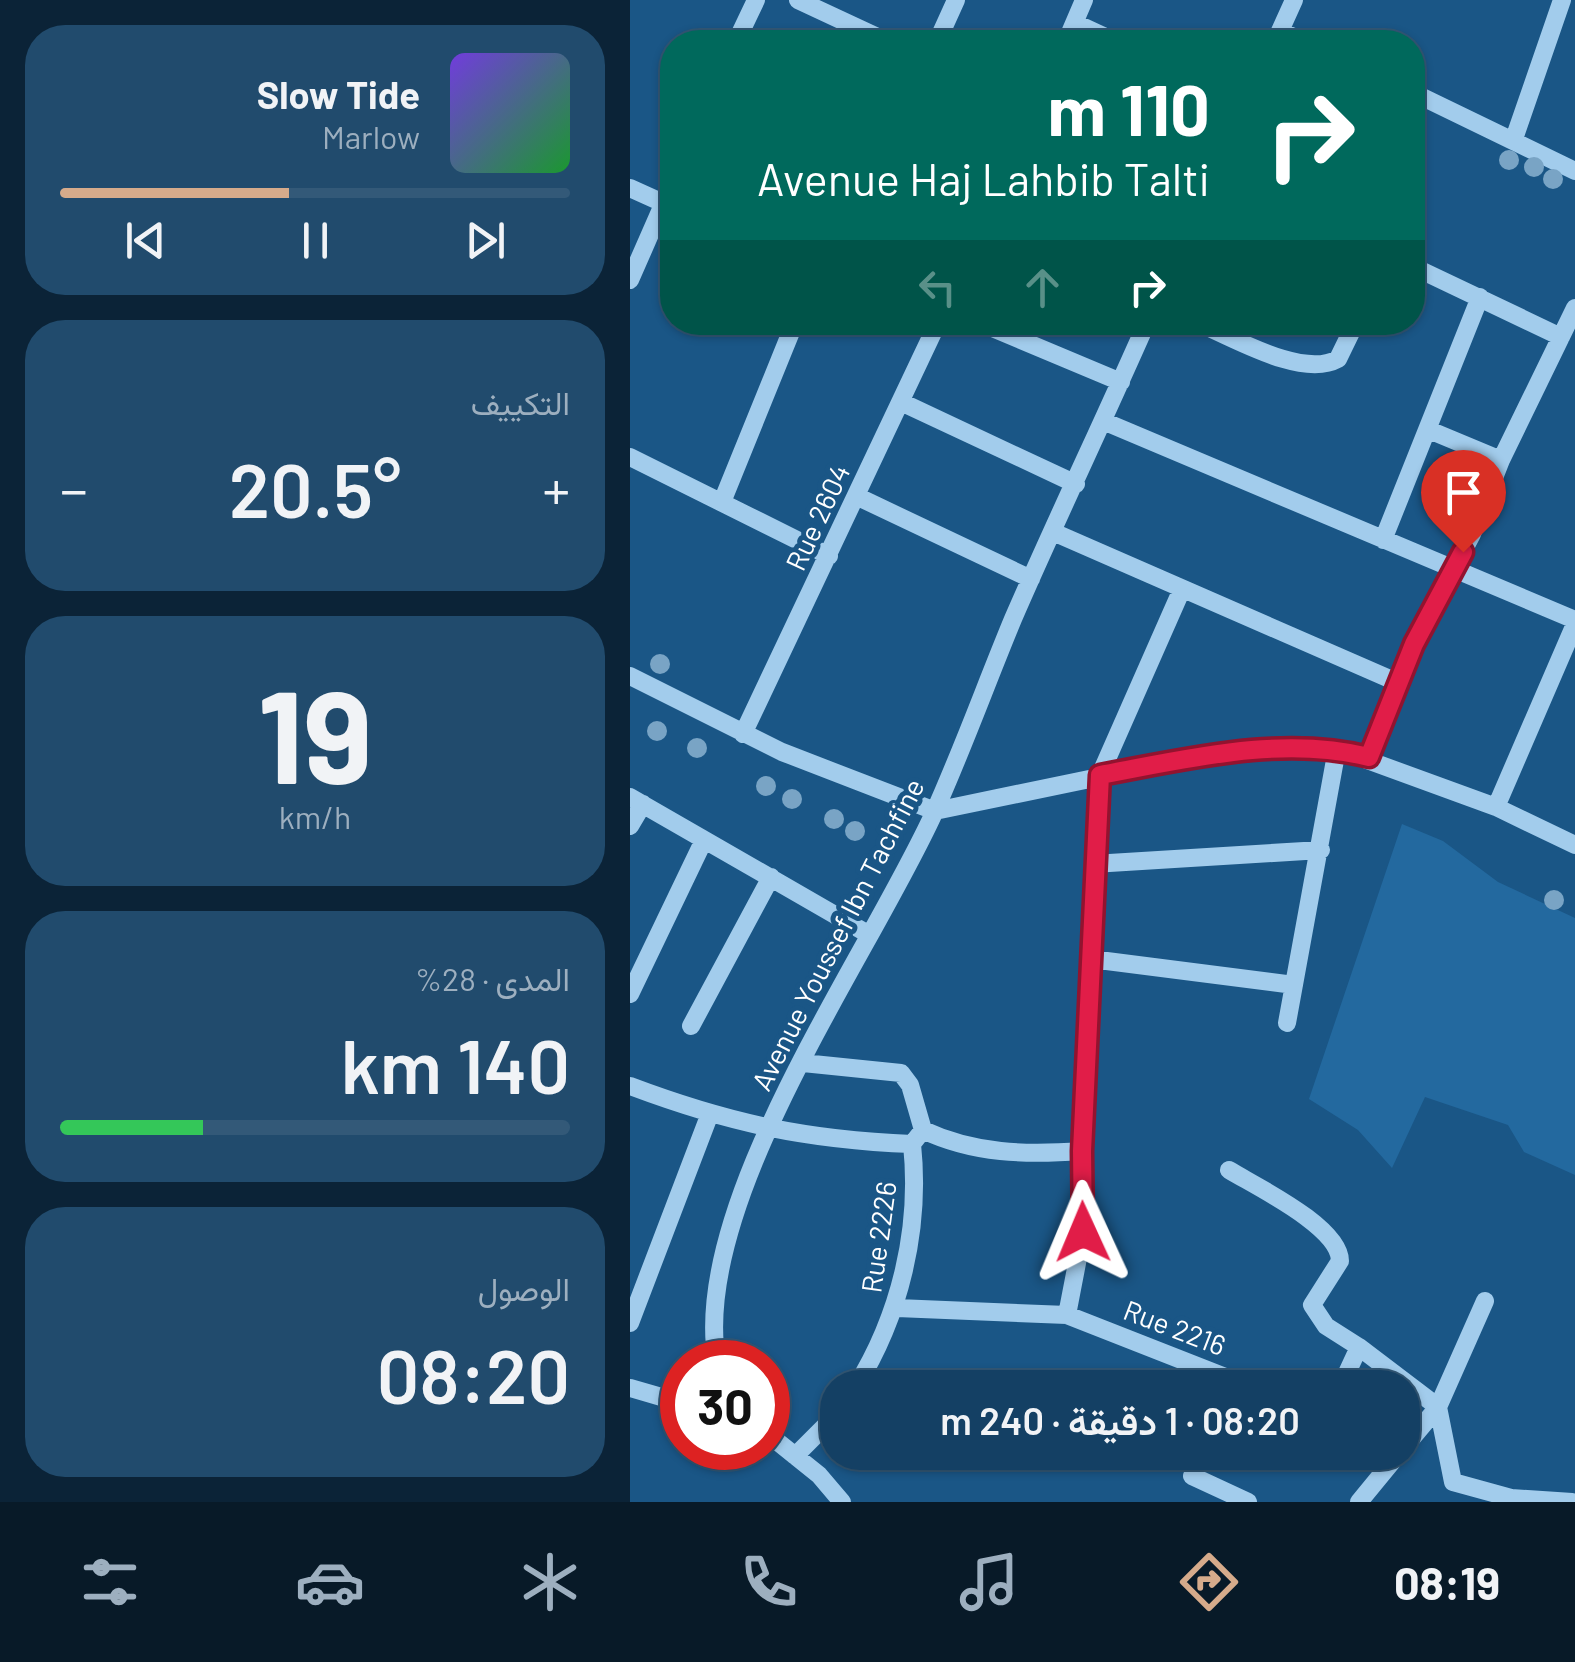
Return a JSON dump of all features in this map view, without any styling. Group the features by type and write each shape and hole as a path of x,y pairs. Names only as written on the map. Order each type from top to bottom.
{"street":[{"path":"742,30 756,0"},
{"path":"798,0 859,30"},
{"path":"942,30 956,0"},
{"path":"1072,30 1084,0"},
{"path":"1280,30 1294,0"},
{"path":"1514,139 1562,0"},
{"path":"1075,23 1090,30"},
{"path":"1425,98 1575,171"},
{"path":"630,188 660,201"},
{"path":"630,280 660,221"},
{"path":"1425,272 1561,337"},
{"path":"1383,540 1480,297"},
{"path":"1369,757 1399,683 1472,534 1501,460 1575,308"},
{"path":"722,502 790,335"},
{"name":"Rue 2604","path":"744,734 932,335"},
{"path":"1009,335 1121,382"},
{"name":"Avenue Youssef Ibn Tachfine","path":"713,1340 716,1293 730,1230 768,1131 935,811 1031,578 1141,335"},
{"path":"1227,335 1296,364 1318,365 1338,359 1350,335"},
{"path":"901,402 1076,484"},
{"path":"1104,421 1575,622 1566,659 1496,807"},
{"path":"1429,430 1501,460"},
{"path":"630,456 829,556"},
{"path":"856,496 1031,578"},
{"path":"1053,532 1399,683"},
{"path":"1067,1315 1083,1232 1092,864 1100,775 1182,588"},
{"path":"630,676 744,734 935,811 1215,753 1337,749 1369,757 1496,807 1575,845"},
{"path":"1287,1022 1337,749"},
{"path":"630,826 636,801 868,934"},
{"path":"630,994 703,842"},
{"path":"1092,864 1321,850"},
{"path":"692,1026 771,877"},
{"path":"1090,959 1294,985"},
{"name":"Rue 2226","path":"804,1064 901,1074 915,1098 915,1188 897,1308 865,1370"},
{"path":"630,1086 709,1116 768,1131 835,1141 918,1137 972,1148 1042,1154 1082,1151"},
{"path":"630,1323 709,1116"},
{"path":"1229,1170 1310,1220 1336,1244 1340,1261 1312,1305 1326,1326 1438,1407 1453,1482 1511,1498 1572,1502"},
{"path":"1420,1428 1438,1407 1484,1301"},
{"name":"Rue 2216","path":"897,1308 1067,1315 1207,1370"},
{"path":"1348,1370 1359,1347"},
{"path":"630,1388 660,1397"},
{"path":"794,1456 820,1431"},
{"path":"790,1453 842,1502"},
{"path":"1359,1502 1385,1470"},
{"path":"1192,1476 1248,1502"}],"shaded area":[{"path":"1402,824 1443,841 1498,882 1575,918 1575,1175 1524,1152 1508,1125 1425,1097 1392,1168 1358,1130 1309,1099"}],"route":[{"path":"1083,1232 1092,864 1100,775 1215,753 1337,749 1369,757 1414,644 1463,552"}]}
